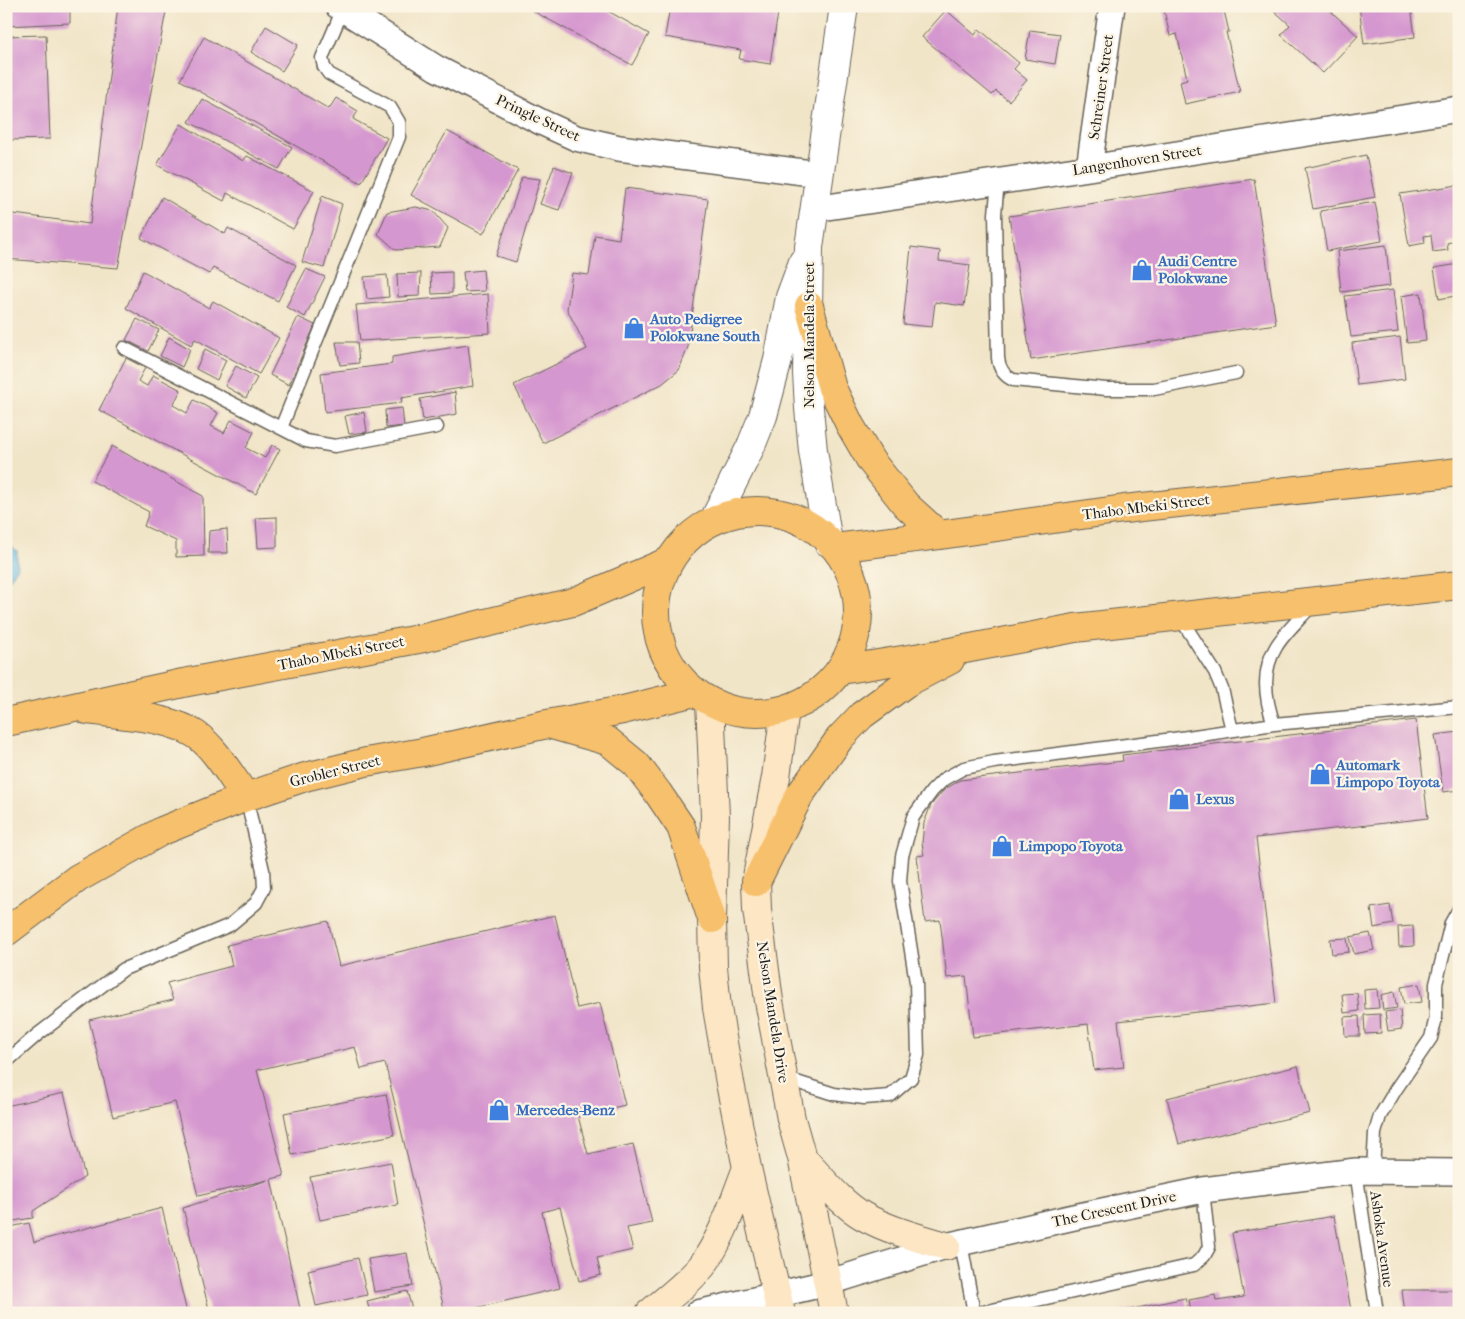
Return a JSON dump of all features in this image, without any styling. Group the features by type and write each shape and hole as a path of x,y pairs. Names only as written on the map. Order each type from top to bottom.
{"main road":[{"path":"809,306 832,388 850,425 871,461 906,505 940,535"},
{"name":"Thabo Mbeki Street","path":"831,545 940,535 1124,509 1459,472"},
{"name":"Thabo Mbeki Street","path":"763,511 787,516 809,527 831,545 848,570 856,595 857,620 852,646 841,670 830,683 816,694 785,710 760,714 734,711 703,697 671,665 660,640 655,613 659,586 669,561 682,544 715,518 738,512 763,511"},
{"name":"Thabo Mbeki Street","path":"6,722 183,682 424,638 572,602 669,561"},
{"path":"841,670 1074,628 1459,585"},
{"path":"756,882 799,796 840,738 862,715 906,683 971,648"},
{"path":"703,697 715,816 712,919 713,967 717,1008 747,1168 783,1307"},
{"name":"Grobler Street","path":"6,932 78,878 162,831 246,797 305,777 357,764 424,752 547,724 703,697"},
{"path":"71,708 149,719 179,726 196,735 209,747 246,797"},
{"name":"Nelson Mandela Drive","path":"785,710 776,777 756,882 757,909 769,1001 791,1119 802,1158 834,1313"},
{"path":"547,724 608,741 636,764 681,827 712,919"},
{"path":"802,1158 845,1203 863,1216 908,1234 953,1245"},
{"path":"650,1313 686,1284 701,1266 717,1242 747,1168"}],"street":[{"name":"Nelson Mandela Street","path":"831,545 813,451 809,408 807,373 809,247 844,6"},
{"name":"Schreiner Street","path":"1089,168 1112,6"},
{"name":"Pringle Street","path":"340,8 436,68 576,138 619,148 819,174"},
{"name":"Langenhoven Street","path":"814,209 1089,168 1459,109"},
{"name":"Nelson Mandela Street","path":"715,518 751,446 763,416 778,360 790,297 809,247"},
{"name":"The Crescent Drive","path":"698,1313 783,1307 827,1283 953,1245 1204,1190 1365,1171 1459,1172"}],"lane":[{"path":"281,428 399,137 399,122 390,107 329,74 324,67 322,58 340,8"},
{"path":"998,181 995,214 998,364 1006,376 1013,380 1106,389 1154,388 1236,373"},
{"path":"124,348 306,441 334,446 437,427"},
{"path":"1274,724 1267,703 1266,683 1268,666 1276,647 1315,602"},
{"path":"1180,616 1215,672 1222,689 1232,730"},
{"path":"784,1078 834,1094 864,1098 890,1096 911,1078 918,1055 916,982 900,881 902,856 913,817 932,791 944,779 964,768 994,762 1274,724 1459,707"},
{"path":"6,1062 37,1035 124,969 230,925 256,903 264,888 263,870 246,797"},
{"name":"Ashoka Avenue","path":"1377,1313 1365,1171 1380,1116 1431,1038 1436,1017 1436,984 1452,923 1459,910"},
{"path":"979,1313 1194,1265 1204,1256 1209,1247 1204,1190"},
{"path":"953,1245 974,1313"}],"water":[{"path":"6,528 7,541 17,551 17,567 10,579 6,580"}],"building":[{"path":"6,6 70,6 70,23 6,26"},
{"path":"118,6 167,6 118,268 6,259 6,213 90,224"},
{"path":"536,6 599,6 649,34 632,65 533,11"},
{"path":"670,6 779,6 770,64 739,59 741,50 665,37"},
{"path":"1163,6 1223,6 1229,32 1226,32 1240,92 1185,104 1180,81 1187,79 1177,34 1170,36"},
{"path":"1269,6 1325,6 1358,36 1323,73 1281,35 1290,25"},
{"path":"1359,6 1411,6 1415,37 1364,44"},
{"path":"946,10 975,35 979,29 1019,63 1014,69 1027,80 1009,101 996,91 992,95 922,37"},
{"path":"266,26 298,45 282,71 251,52"},
{"path":"1030,30 1060,34 1055,64 1025,59"},
{"path":"46,35 50,139 8,140 6,36"},
{"path":"204,37 329,109 336,98 358,111 353,119 387,138 361,183 180,80"},
{"path":"202,99 292,147 279,169 189,122"},
{"path":"181,124 243,161 247,156 314,191 293,229 227,193 224,201 157,165"},
{"path":"447,131 518,170 483,234 411,195"},
{"path":"1366,155 1375,197 1313,209 1305,168"},
{"path":"554,166 573,173 559,210 540,204"},
{"path":"1459,172 1459,247 1456,247 1455,241 1447,243 1448,250 1433,252 1431,235 1424,236 1425,243 1409,246 1400,194 1458,185 1456,173"},
{"path":"522,177 540,179 516,262 496,256"},
{"name":"Audi Centre Polokwane","path":"1254,179 1276,324 1031,360 1009,216"},
{"name":"Auto Pedigree Polokwane South","path":"625,188 708,199 688,347 679,370 662,384 543,443 514,385 587,349 567,309 572,273 589,275 595,235 619,239"},
{"path":"322,196 342,204 324,268 302,262"},
{"path":"162,197 225,234 228,228 296,265 278,301 213,268 209,274 141,238"},
{"path":"1375,202 1382,241 1327,251 1320,211"},
{"path":"416,207 433,211 448,228 440,247 396,250 378,234 387,212"},
{"path":"1386,245 1390,286 1341,292 1337,251"},
{"path":"911,247 940,251 939,261 970,265 964,306 935,302 932,327 903,324"},
{"path":"1459,264 1459,291 1454,292 1455,296 1439,299 1434,268"},
{"path":"306,269 325,277 305,317 286,307"},
{"path":"483,270 485,291 465,292 463,272"},
{"path":"143,271 209,308 213,301 279,338 259,374 195,339 191,345 126,308"},
{"path":"452,272 452,293 432,294 431,273"},
{"path":"421,273 420,296 398,297 397,274"},
{"path":"387,275 389,297 367,299 364,277"},
{"path":"1393,290 1398,332 1351,337 1345,296"},
{"path":"1421,293 1426,341 1407,343 1401,296"},
{"path":"488,294 490,333 360,341 356,305"},
{"path":"298,317 315,325 289,385 270,375"},
{"path":"137,319 159,330 148,351 126,340"},
{"path":"169,337 190,349 182,367 160,356"},
{"path":"1400,337 1405,379 1357,385 1352,343"},
{"path":"336,342 357,342 359,363 340,365"},
{"path":"468,345 473,386 401,398 402,403 325,412 321,373 392,364 392,357"},
{"path":"205,349 226,360 217,380 196,369"},
{"path":"126,358 145,368 138,381 147,386 153,375 181,390 173,405 187,413 194,400 218,413 211,426 224,433 231,420 254,432 246,448 265,458 272,445 280,449 256,494 99,410"},
{"path":"236,366 257,378 246,398 225,386"},
{"path":"455,392 457,414 423,420 420,399"},
{"path":"402,408 404,426 386,428 385,410"},
{"path":"364,412 367,432 349,434 345,416"},
{"path":"112,446 203,496 204,556 176,557 176,541 144,526 149,512 92,481"},
{"path":"277,517 277,547 258,548 256,518"},
{"path":"227,529 228,553 208,553 209,531"},
{"path":"1416,720 1428,818 1256,838 1276,1003 1118,1021 1124,1067 1094,1070 1088,1024 973,1037 966,976 947,978 940,920 925,922 917,856 924,855 922,843 924,823 931,805 944,790 960,780 1123,761 1122,755"},
{"path":"1459,732 1459,790 1443,792 1435,735"},
{"path":"1390,905 1393,924 1374,928 1371,908"},
{"name":"Mercedes-Benz","path":"555,915 577,1008 600,1003 625,1105 578,1116 588,1154 633,1144 652,1223 627,1228 633,1250 597,1258 601,1275 579,1281 560,1207 542,1212 560,1288 455,1313 445,1313 385,1063 361,1069 355,1047 257,1070 284,1176 271,1179 301,1313 210,1313 183,1208 268,1180 198,1196 175,1102 113,1117 89,1020 173,1000 167,983 232,966 227,945 328,921 339,966"},
{"path":"1413,926 1414,946 1399,947 1398,927"},
{"path":"1370,933 1374,950 1354,954 1350,937"},
{"path":"1347,938 1349,952 1332,954 1330,939"},
{"path":"1419,984 1422,1002 1404,1004 1401,987"},
{"path":"1377,989 1379,1008 1365,1009 1364,990"},
{"path":"1394,992 1397,1008 1383,1010 1381,995"},
{"path":"1357,993 1359,1011 1344,1013 1342,994"},
{"path":"1400,1010 1402,1029 1388,1031 1385,1012"},
{"path":"1380,1014 1381,1033 1365,1034 1364,1015"},
{"path":"1359,1016 1360,1036 1345,1036 1344,1017"},
{"path":"1298,1066 1310,1113 1179,1144 1167,1098"},
{"path":"64,1093 85,1177 33,1211 33,1218 6,1222 6,1106"},
{"path":"386,1094 394,1135 292,1155 284,1113"},
{"path":"391,1162 398,1205 320,1220 310,1177"},
{"path":"162,1208 187,1313 6,1313 6,1228 29,1223 34,1242"},
{"path":"1334,1216 1351,1310 1336,1313 1191,1313 1189,1300 1215,1295 1216,1301 1244,1297 1232,1233"},
{"path":"407,1253 413,1286 374,1292 368,1259"},
{"path":"358,1258 367,1295 316,1306 308,1270"},
{"path":"1402,1290 1459,1290 1459,1313 1405,1313"},
{"path":"407,1291 413,1313 370,1313 367,1301"},
{"path":"1185,1298 1189,1313 1118,1313 1118,1312"}],"place":[{"name":"Audi Centre Polokwane","path":"1142,270"},
{"name":"Auto Pedigree Polokwane South","path":"634,328"},
{"name":"Automark Limpopo Toyota","path":"1320,774"},
{"name":"Lexus","path":"1179,799"},
{"name":"Limpopo Toyota","path":"1002,846"},
{"name":"Mercedes-Benz","path":"499,1110"}]}
